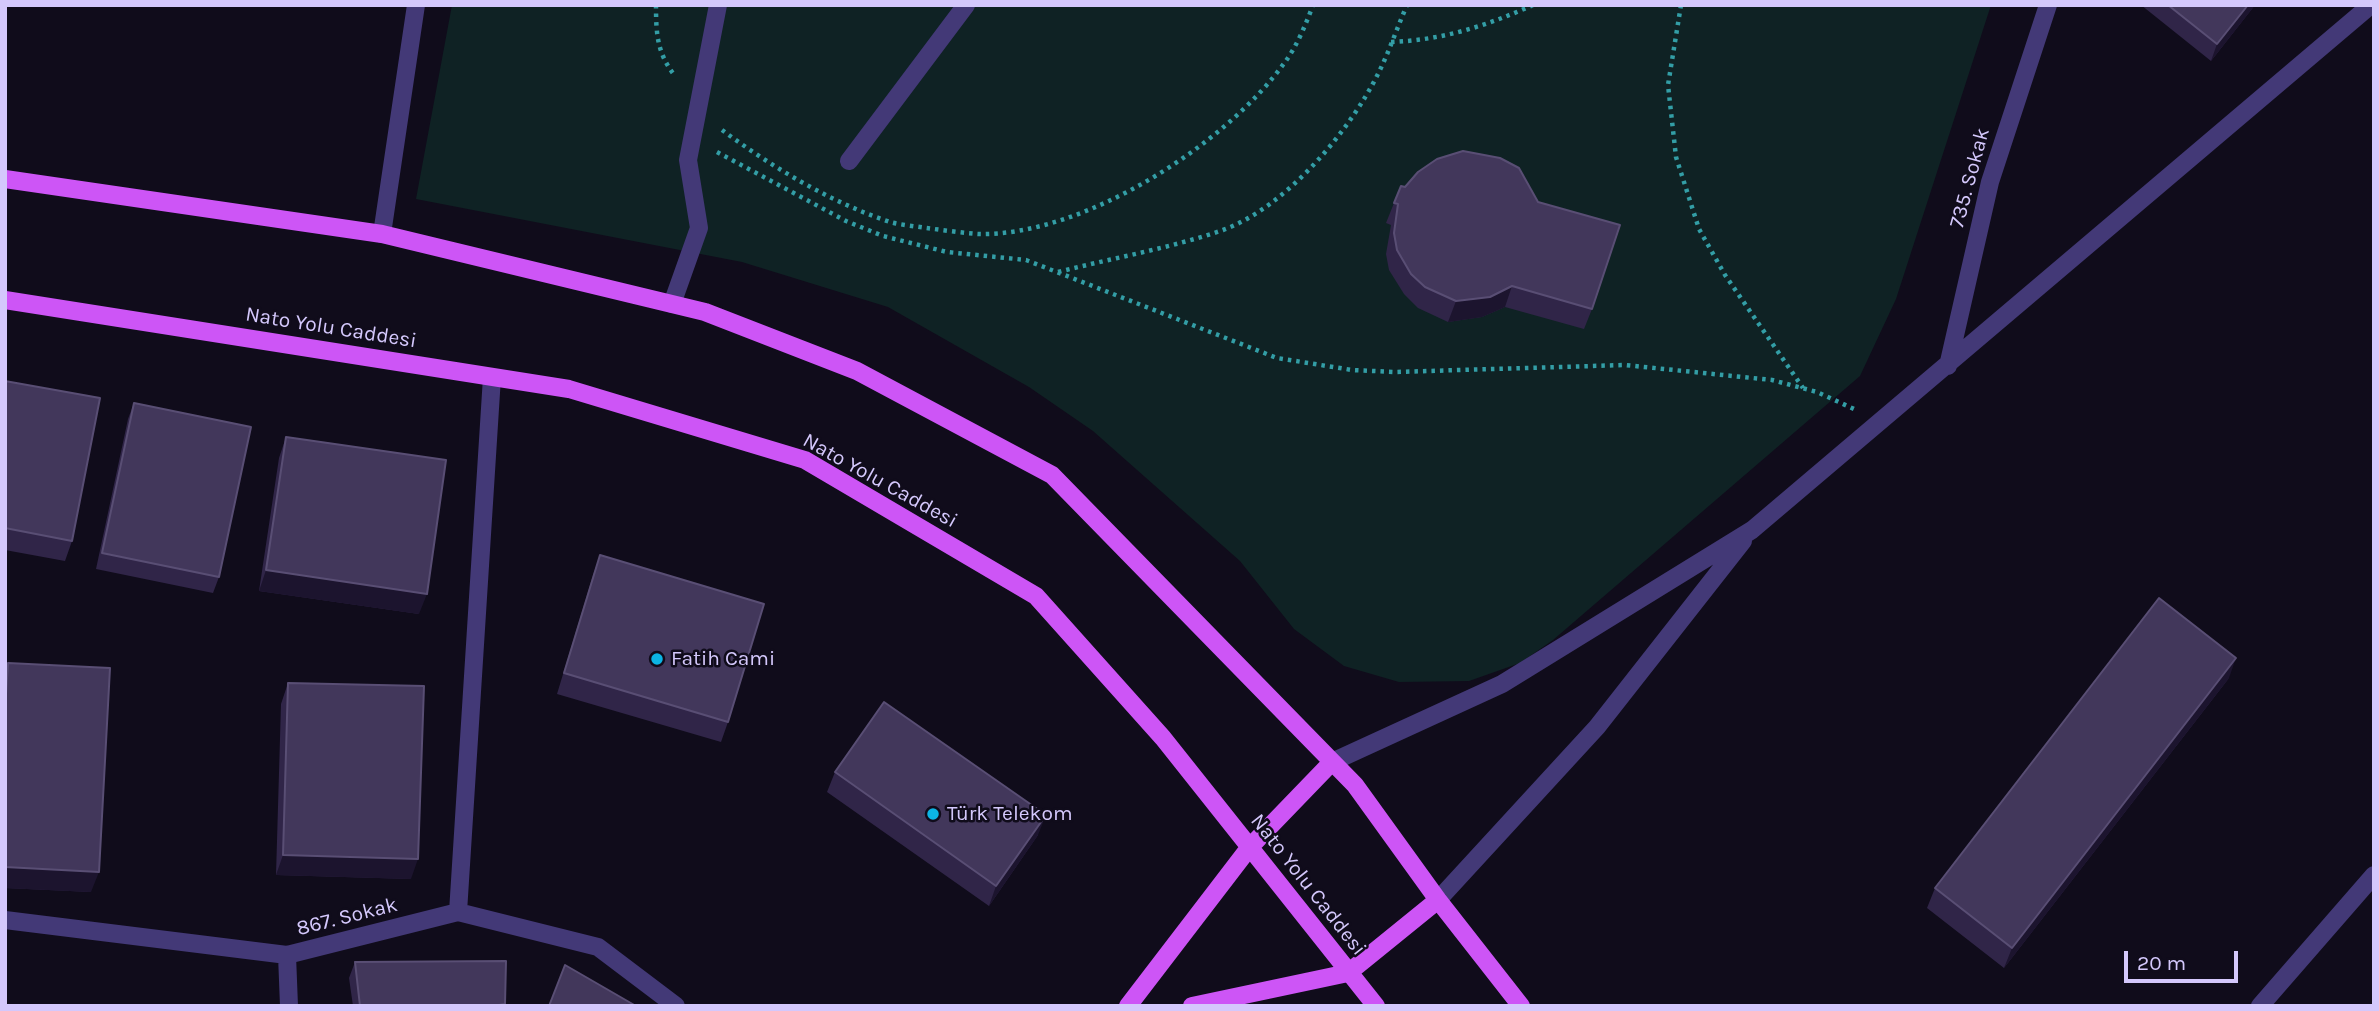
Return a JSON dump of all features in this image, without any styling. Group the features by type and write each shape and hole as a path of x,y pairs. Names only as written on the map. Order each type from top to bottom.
{"main road":[{"path":"5,179 382,234 705,312 858,371 1052,475 1355,785 1438,900 1521,1006"},
{"name":"Nato Yolu Caddesi","path":"5,300 569,389 805,460 1036,596 1163,738 1376,1006"},
{"path":"1128,1006 1250,848 1332,762"},
{"path":"1192,1006 1348,973 1438,900"}],"street":[{"path":"382,234 416,5"},
{"path":"672,304 699,228 688,160 718,5"},
{"path":"849,161 967,5"},
{"name":"735. Sokak","path":"1948,366 1990,183 2048,5"},
{"path":"1332,762 1502,684 1752,530 2371,5"},
{"path":"458,912 492,377"},
{"path":"1438,900 1598,727 1752,530"},
{"path":"2260,1006 2374,874"},
{"name":"867. Sokak","path":"5,920 287,956 458,912 598,947 676,1006"},
{"path":"287,956 289,1006"}],"path":[{"path":"656,5 656,37 661,55 698,106 723,130 758,156 813,187 891,222 981,234 1034,226 1084,211 1128,192 1216,135 1254,100 1286,61 1313,5"},
{"path":"1057,272 1225,229 1265,208 1302,177 1340,133 1377,75 1407,5"},
{"path":"1391,42 1429,41 1479,29 1533,5"},
{"path":"1681,5 1668,85 1675,158 1699,229 1726,275 1803,388"},
{"path":"692,138 779,188 846,222 883,236 947,252 1026,260 1276,358 1352,370 1395,372 1625,365 1772,380 1803,388 1881,421"}],"green space":[{"path":"452,5 1991,5 1896,299 1860,376 1553,640 1520,663 1469,681 1399,682 1344,666 1294,629 1240,561 1093,431 1029,387 888,307 742,262 416,199"}],"building":[{"path":"2168,5 2248,5 2217,44"},
{"path":"1463,151 1500,158 1519,168 1538,202 1620,225 1592,309 1512,286 1490,297 1456,301 1425,287 1411,274 1397,250 1394,233 1398,204 1394,203 1401,186 1405,187 1418,172 1437,159"},
{"path":"5,381 100,398 72,541 5,528"},
{"path":"134,403 251,427 219,577 102,553"},
{"path":"286,437 446,460 427,594 266,570"},
{"name":"Fatih Cami","path":"600,555 764,604 728,722 564,673"},
{"path":"2159,598 2236,658 2012,948 1935,888"},
{"path":"8,663 110,668 99,872 5,867 5,710"},
{"path":"288,683 424,686 418,859 283,855"},
{"name":"Türk Telekom","path":"884,702 1046,815 996,886 835,772"},
{"path":"506,961 505,1004 360,1006 355,962"},
{"path":"565,965 636,1006 549,1006"}],"place":[{"name":"Fatih Cami","path":"657,659"},
{"name":"Türk Telekom","path":"933,814"}]}
